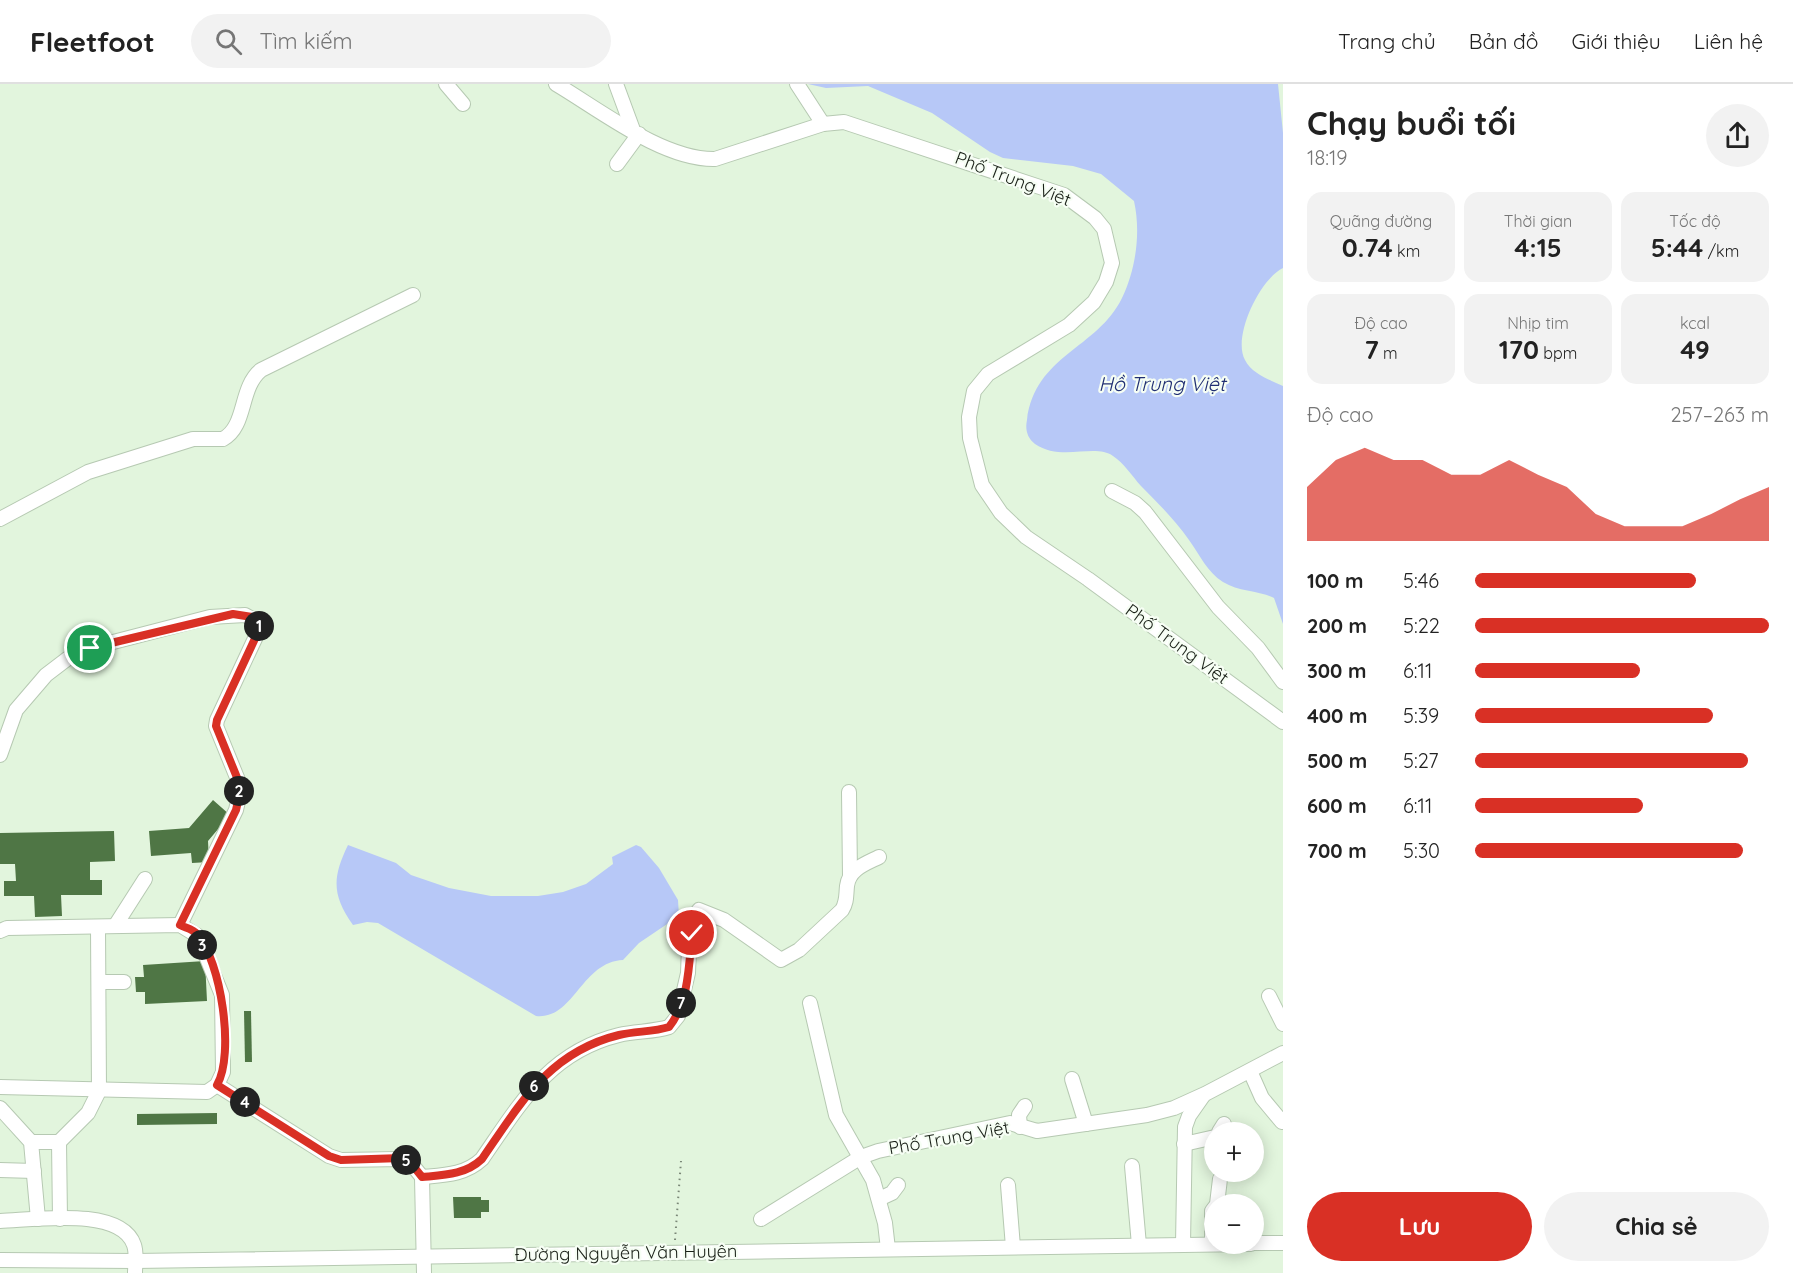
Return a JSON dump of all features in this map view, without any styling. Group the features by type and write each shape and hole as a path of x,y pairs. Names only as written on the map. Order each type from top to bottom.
{"street":[{"path":"446,84 463,104"},
{"name":"Phố Trung Việt","path":"556,84 636,132 699,159 715,159 823,124 844,122 968,161 1064,195 1095,218 1104,229 1112,263 1106,282 1094,302 1069,326 988,374 974,391 969,417 970,438 982,485 1001,513 1026,537 1088,579 1283,722"},
{"path":"616,84 636,132 616,164"},
{"path":"797,84 823,124"},
{"path":"0,519 88,472 193,439 223,440 235,429 248,385 261,370 413,295"},
{"path":"1112,491 1135,503 1146,512 1204,590 1257,648 1283,682"},
{"path":"0,755 16,710 46,675 67,659 90,648 210,617 233,614 252,617 258,623 259,630 216,726 238,780 236,810 180,925"},
{"path":"422,1177 464,1172 472,1168 482,1159 537,1082 558,1064 581,1049 619,1035 669,1027 678,1016 688,973 690,922 699,910 724,920 781,960 799,950 842,910 846,903 850,876 849,792"},
{"path":"850,876 858,867 879,857"},
{"path":"115,926 146,879"},
{"path":"0,931 7,928 180,925 198,936 220,984 224,1008 223,1072 217,1085 207,1092 0,1087"},
{"path":"31,1142 58,1142 88,1113 99,1091 98,927"},
{"path":"99,982 124,982"},
{"path":"1269,996 1283,1023"},
{"path":"810,1003 836,1115 861,1157 879,1200 885,1222 888,1249"},
{"name":"Phố Trung Việt","path":"761,1219 861,1157 878,1151 1010,1123 1037,1131 1147,1115 1174,1108 1205,1094 1283,1053"},
{"path":"1250,1071 1262,1098 1282,1122"},
{"path":"1072,1079 1086,1124"},
{"path":"217,1085 329,1156 341,1160 402,1158 410,1162 422,1177 424,1273"},
{"path":"1183,1244 1185,1127 1189,1116 1205,1094"},
{"path":"1020,1127 1019,1114 1025,1106"},
{"path":"0,1108 31,1142 38,1219"},
{"path":"1184,1144 1204,1139"},
{"path":"58,1142 60,1219"},
{"path":"1132,1166 1139,1245"},
{"path":"0,1170 34,1171"},
{"path":"879,1200 892,1193 897,1185"},
{"path":"1008,1185 1013,1247"},
{"path":"0,1221 103,1220 124,1231 134,1245 135,1267"},
{"name":"Đường Nguyễn Văn Huyên","path":"1264,1244 1283,1243"},
{"name":"Đường Nguyễn Văn Huyên","path":"0,1260 135,1267 424,1256 1204,1244"}],"path":[{"path":"674,1252 681,1161"}],"water":[{"name":"Hồ Trung Việt","path":"808,84 1278,84 1283,133 1283,268 1274,274 1250,309 1242,337 1242,350 1245,360 1252,369 1283,386 1283,624 1274,598 1229,585 1212,573 1178,526 1113,456 1097,451 1056,452 1035,444 1027,433 1026,423 1032,398 1042,381 1054,366 1098,329 1122,298 1131,275 1136,250 1137,225 1134,201 1101,174 1073,166 1003,158 990,152 932,113 868,86 826,88"},
{"path":"348,845 396,863 411,875 449,888 491,896 538,896 563,892 586,884 613,864 612,857 636,845 641,847 659,868 678,900 679,916 639,943 623,960 609,963 597,970 560,1009 549,1015 536,1016 378,923 367,922 353,925 341,904 337,886 339,867"}],"building":[{"path":"213,800 230,815 208,841 209,862 192,863 191,853 151,856 149,831 189,828"},
{"path":"114,831 115,861 90,862 90,880 102,880 102,895 61,895 62,916 35,917 34,896 4,896 4,881 16,881 15,864 0,864 0,833"},
{"path":"205,961 207,1001 145,1004 145,992 136,992 135,977 144,977 143,965"},
{"path":"244,1011 251,1011 252,1062 245,1062"},
{"path":"217,1113 217,1124 137,1125 137,1114"},
{"path":"453,1197 481,1197 481,1200 489,1200 489,1212 481,1212 481,1218 454,1218"}],"route":[{"path":"90,648 210,617 245,615 252,617 258,623 259,630 219,713 216,726 240,787 236,810 180,925 194,931 198,936 220,984 224,1008 223,1072 217,1085 329,1156 341,1160 402,1158 410,1162 422,1177 464,1172 472,1168 482,1159 537,1082 558,1064 581,1049 619,1035 669,1027 678,1016 688,973 692,933"}]}
